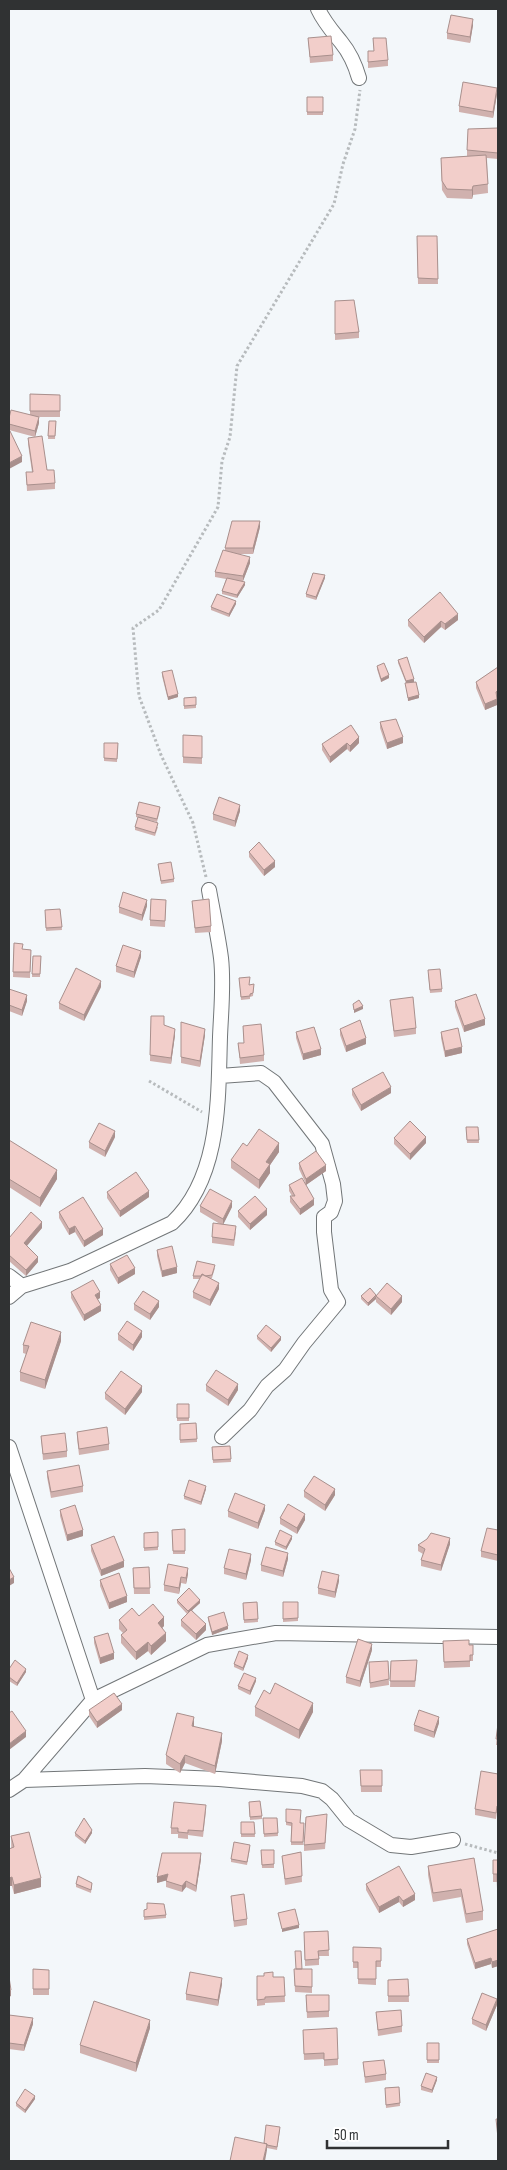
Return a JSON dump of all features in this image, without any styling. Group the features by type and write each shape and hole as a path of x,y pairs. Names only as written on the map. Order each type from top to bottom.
{"street":[{"path":"318,9 325,22 353,60 359,78"},
{"path":"9,1297 22,1286 70,1271 172,1223 184,1212 194,1195 208,1161 216,1120 220,1076 221,958 209,890"},
{"path":"220,1076 261,1073 274,1082 322,1144 333,1184 335,1201 331,1212 324,1217 324,1232 331,1290 338,1302 286,1370 267,1386 250,1410 222,1437"},
{"path":"9,1276 22,1286"},
{"path":"9,1447 93,1700"},
{"path":"9,1790 24,1780 93,1700 207,1645 226,1640 276,1633 498,1637"},
{"path":"24,1780 145,1776 219,1778 302,1786 322,1792 332,1799 349,1820 391,1845 411,1847 453,1840"}],"path":[{"path":"209,890 193,823 161,755 139,696 133,628 159,610 218,507 222,462 230,437 237,366 334,204 343,164 355,129 361,94 359,78"},
{"path":"149,1081 216,1120"},
{"path":"453,1840 498,1854"}],"building":[{"path":"451,15 473,19 470,37 447,33"},
{"path":"331,36 333,55 310,57 308,38"},
{"path":"373,38 386,38 388,60 368,62 368,51 374,51"},
{"path":"463,82 497,88 493,112 459,106"},
{"path":"307,97 323,97 323,112 307,112"},
{"path":"498,128 498,153 467,150 468,129"},
{"path":"486,155 488,184 473,186 472,190 447,189 442,181 441,158"},
{"path":"417,236 437,236 438,279 418,278"},
{"path":"354,300 359,332 335,334 335,301"},
{"path":"30,394 60,395 60,411 30,411"},
{"path":"11,410 39,417 35,431 9,424"},
{"path":"49,421 56,421 55,436 48,436"},
{"path":"9,432 22,456 9,463"},
{"path":"42,436 47,470 54,470 55,483 27,485 26,472 33,472 28,438"},
{"path":"232,521 260,521 253,548 225,548"},
{"path":"223,550 250,557 243,576 215,572"},
{"path":"313,573 325,575 316,597 306,594"},
{"path":"227,578 245,582 237,595 222,591"},
{"path":"440,592 458,614 445,624 441,621 424,637 408,620"},
{"path":"217,594 236,601 229,614 211,607"},
{"path":"407,657 414,679 406,681 398,660"},
{"path":"384,663 389,675 381,679 377,666"},
{"path":"498,667 497,699 485,704 476,682"},
{"path":"172,670 178,694 168,697 162,672"},
{"path":"416,682 419,695 408,698 405,683"},
{"path":"196,697 196,705 184,706 184,698"},
{"path":"396,719 403,737 387,743 380,722"},
{"path":"351,725 359,737 350,746 347,743 330,757 322,744"},
{"path":"183,735 202,736 202,758 183,757"},
{"path":"104,743 118,743 117,759 104,758"},
{"path":"219,797 240,805 235,821 213,814"},
{"path":"139,802 160,807 157,819 136,814"},
{"path":"138,817 158,823 155,833 135,827"},
{"path":"259,842 275,861 264,870 249,852"},
{"path":"171,862 174,879 161,881 158,864"},
{"path":"123,892 147,900 142,915 119,907"},
{"path":"151,899 166,900 165,921 150,920"},
{"path":"209,899 211,926 195,928 192,901"},
{"path":"60,909 62,927 46,928 45,910"},
{"path":"14,943 23,944 22,949 31,950 30,972 13,972"},
{"path":"123,945 141,951 134,972 116,966"},
{"path":"33,956 41,956 40,974 32,974"},
{"path":"76,968 101,981 84,1015 59,1003"},
{"path":"440,969 442,989 430,990 428,970"},
{"path":"250,977 249,985 254,984 253,993 250,996 241,997 239,978"},
{"path":"9,989 27,995 22,1010 9,1005"},
{"path":"476,994 485,1019 464,1026 455,1001"},
{"path":"413,997 416,1028 394,1031 390,1000"},
{"path":"359,1000 363,1006 354,1010 353,1004"},
{"path":"151,1016 164,1016 164,1025 175,1029 171,1058 150,1055"},
{"path":"360,1020 366,1038 346,1046 340,1029"},
{"path":"181,1022 205,1029 200,1061 181,1057"},
{"path":"261,1024 264,1055 240,1058 238,1043 244,1043 243,1026"},
{"path":"314,1027 321,1049 303,1054 296,1032"},
{"path":"458,1028 462,1047 445,1051 441,1032"},
{"path":"383,1072 391,1087 361,1105 352,1089"},
{"path":"410,1121 426,1137 410,1154 394,1138"},
{"path":"99,1123 115,1131 105,1151 89,1142"},
{"path":"466,1127 478,1127 479,1140 467,1140"},
{"path":"259,1129 279,1143 266,1162 270,1164 259,1180 231,1160 243,1143 247,1146"},
{"path":"9,1140 57,1170 40,1198 9,1179"},
{"path":"316,1151 326,1165 306,1179 299,1163"},
{"path":"136,1172 149,1191 120,1211 107,1192"},
{"path":"302,1178 314,1199 300,1209 290,1196 295,1196 289,1185"},
{"path":"210,1189 232,1201 223,1219 200,1206"},
{"path":"255,1196 267,1209 250,1224 238,1211"},
{"path":"83,1197 103,1229 84,1241 75,1226 69,1229 59,1212"},
{"path":"31,1212 42,1222 24,1243 38,1257 26,1270 9,1255 9,1238"},
{"path":"213,1223 236,1226 234,1240 212,1237"},
{"path":"172,1246 177,1267 162,1271 157,1250"},
{"path":"127,1255 135,1268 118,1278 110,1264"},
{"path":"197,1261 215,1265 212,1275 205,1276 202,1274 202,1276 193,1276"},
{"path":"202,1274 219,1283 210,1300 193,1292"},
{"path":"93,1280 100,1292 95,1295 101,1305 84,1315 71,1292"},
{"path":"387,1283 402,1296 391,1309 376,1296"},
{"path":"370,1288 376,1295 368,1303 361,1296"},
{"path":"143,1291 159,1301 150,1314 134,1304"},
{"path":"127,1321 142,1331 133,1345 118,1334"},
{"path":"31,1322 61,1332 45,1380 20,1372 29,1346 23,1345"},
{"path":"266,1325 281,1337 271,1348 257,1336"},
{"path":"216,1370 238,1384 228,1400 206,1385"},
{"path":"121,1371 142,1386 125,1409 105,1393"},
{"path":"177,1404 189,1404 189,1418 177,1418"},
{"path":"196,1423 197,1439 180,1440 180,1424"},
{"path":"107,1427 109,1444 79,1449 77,1432"},
{"path":"65,1433 67,1451 43,1454 41,1436"},
{"path":"230,1446 231,1459 213,1460 212,1447"},
{"path":"79,1465 83,1486 51,1492 47,1471"},
{"path":"314,1476 335,1489 325,1505 304,1491"},
{"path":"189,1480 206,1486 201,1502 184,1496"},
{"path":"235,1493 265,1505 258,1523 228,1511"},
{"path":"288,1504 305,1514 297,1528 280,1518"},
{"path":"75,1505 83,1530 67,1535 60,1510"},
{"path":"487,1528 498,1530 498,1555 481,1551"},
{"path":"185,1529 185,1551 173,1551 172,1530"},
{"path":"280,1530 292,1536 286,1547 275,1542"},
{"path":"158,1532 158,1547 144,1548 144,1533"},
{"path":"431,1533 450,1538 441,1565 421,1560 425,1549 418,1545 427,1539"},
{"path":"114,1536 124,1561 101,1570 91,1545"},
{"path":"266,1547 288,1553 283,1571 261,1565"},
{"path":"229,1549 251,1554 246,1574 224,1568"},
{"path":"168,1564 188,1568 186,1578 181,1577 179,1588 164,1585"},
{"path":"149,1567 150,1588 134,1588 133,1568"},
{"path":"9,1568 14,1577 9,1580"},
{"path":"322,1571 339,1575 335,1592 318,1588"},
{"path":"119,1573 127,1596 109,1603 100,1580"},
{"path":"189,1588 200,1600 188,1611 177,1600"},
{"path":"257,1602 258,1619 244,1620 243,1603"},
{"path":"283,1602 298,1602 298,1618 283,1619"},
{"path":"153,1604 164,1617 158,1623 166,1633 151,1646 148,1642 136,1652 121,1635 127,1630 119,1620 132,1608 139,1616"},
{"path":"191,1610 206,1624 196,1634 181,1620"},
{"path":"224,1612 228,1626 212,1632 208,1617"},
{"path":"108,1633 114,1653 100,1658 94,1637"},
{"path":"358,1639 372,1644 360,1681 346,1677"},
{"path":"469,1640 469,1645 473,1645 473,1655 470,1655 470,1661 444,1662 443,1641"},
{"path":"239,1651 248,1655 243,1668 234,1664"},
{"path":"15,1660 26,1669 17,1683 9,1677 9,1669"},
{"path":"417,1660 415,1681 390,1681 391,1661"},
{"path":"388,1661 389,1679 370,1683 369,1662"},
{"path":"244,1673 256,1678 250,1691 238,1686"},
{"path":"275,1683 313,1703 299,1730 255,1707 264,1690 270,1694"},
{"path":"114,1693 122,1704 97,1722 89,1710"},
{"path":"419,1710 439,1717 434,1732 414,1725"},
{"path":"12,1711 26,1731 9,1744 9,1713"},
{"path":"177,1713 194,1717 192,1726 222,1733 215,1766 185,1755 180,1764 166,1755"},
{"path":"360,1770 382,1770 382,1786 361,1786"},
{"path":"481,1771 498,1774 498,1806 496,1813 475,1809"},
{"path":"260,1801 262,1816 250,1817 249,1802"},
{"path":"174,1802 206,1805 203,1831 188,1830 188,1833 178,1832 178,1828 171,1828"},
{"path":"286,1809 301,1810 300,1823 304,1823 303,1842 291,1842 292,1823 286,1822"},
{"path":"327,1814 325,1843 304,1845 306,1817"},
{"path":"84,1818 92,1830 85,1841 75,1833"},
{"path":"263,1818 277,1818 278,1833 264,1834"},
{"path":"241,1822 254,1822 255,1834 241,1834"},
{"path":"29,1832 41,1878 14,1885 12,1877 9,1878 9,1849 14,1847 11,1836"},
{"path":"234,1842 250,1845 247,1862 231,1859"},
{"path":"261,1850 274,1850 274,1864 262,1865"},
{"path":"301,1852 302,1876 285,1879 282,1856"},
{"path":"162,1853 201,1853 196,1886 186,1881 182,1886 166,1881 168,1874 157,1877"},
{"path":"474,1858 483,1911 466,1914 461,1889 433,1893 428,1866"},
{"path":"493,1860 498,1860 498,1903 497,1874 493,1874"},
{"path":"399,1866 415,1894 403,1901 399,1896 379,1907 366,1884"},
{"path":"78,1876 92,1883 91,1890 76,1884"},
{"path":"244,1894 247,1919 234,1921 231,1896"},
{"path":"147,1903 164,1904 166,1915 144,1917"},
{"path":"295,1909 299,1925 282,1929 278,1913"},
{"path":"498,1929 498,1960 492,1962 491,1958 475,1963 467,1939"},
{"path":"328,1931 329,1950 318,1951 319,1959 305,1960 304,1932"},
{"path":"353,1947 381,1948 381,1961 376,1961 376,1979 358,1979 358,1962 353,1962"},
{"path":"295,1951 301,1951 302,1969 296,1969"},
{"path":"33,1969 49,1970 49,1989 33,1989"},
{"path":"294,1969 312,1969 312,1987 295,1986"},
{"path":"190,1972 222,1978 218,2000 186,1994"},
{"path":"273,1972 273,1977 284,1977 285,1996 265,1997 265,1999 257,2000 257,1976 264,1976 264,1973"},
{"path":"408,1979 409,1996 388,1996 388,1980"},
{"path":"482,1993 497,1999 486,2025 472,2019"},
{"path":"306,1995 329,1995 329,2011 307,2012"},
{"path":"94,2001 150,2020 136,2063 80,2045"},
{"path":"401,2010 402,2026 378,2030 376,2012"},
{"path":"9,2015 33,2018 24,2045 9,2043"},
{"path":"337,2028 338,2059 324,2060 324,2053 304,2054 303,2030"},
{"path":"427,2043 439,2043 439,2060 427,2060"},
{"path":"384,2060 386,2074 365,2077 363,2062"},
{"path":"426,2073 437,2077 432,2090 421,2086"},
{"path":"399,2087 400,2103 386,2105 385,2088"},
{"path":"25,2089 35,2096 25,2110 16,2103"},
{"path":"496,2119 498,2119 498,2138"},
{"path":"266,2125 280,2127 277,2147 264,2143"},
{"path":"235,2137 267,2144 263,2161 230,2161"}]}
